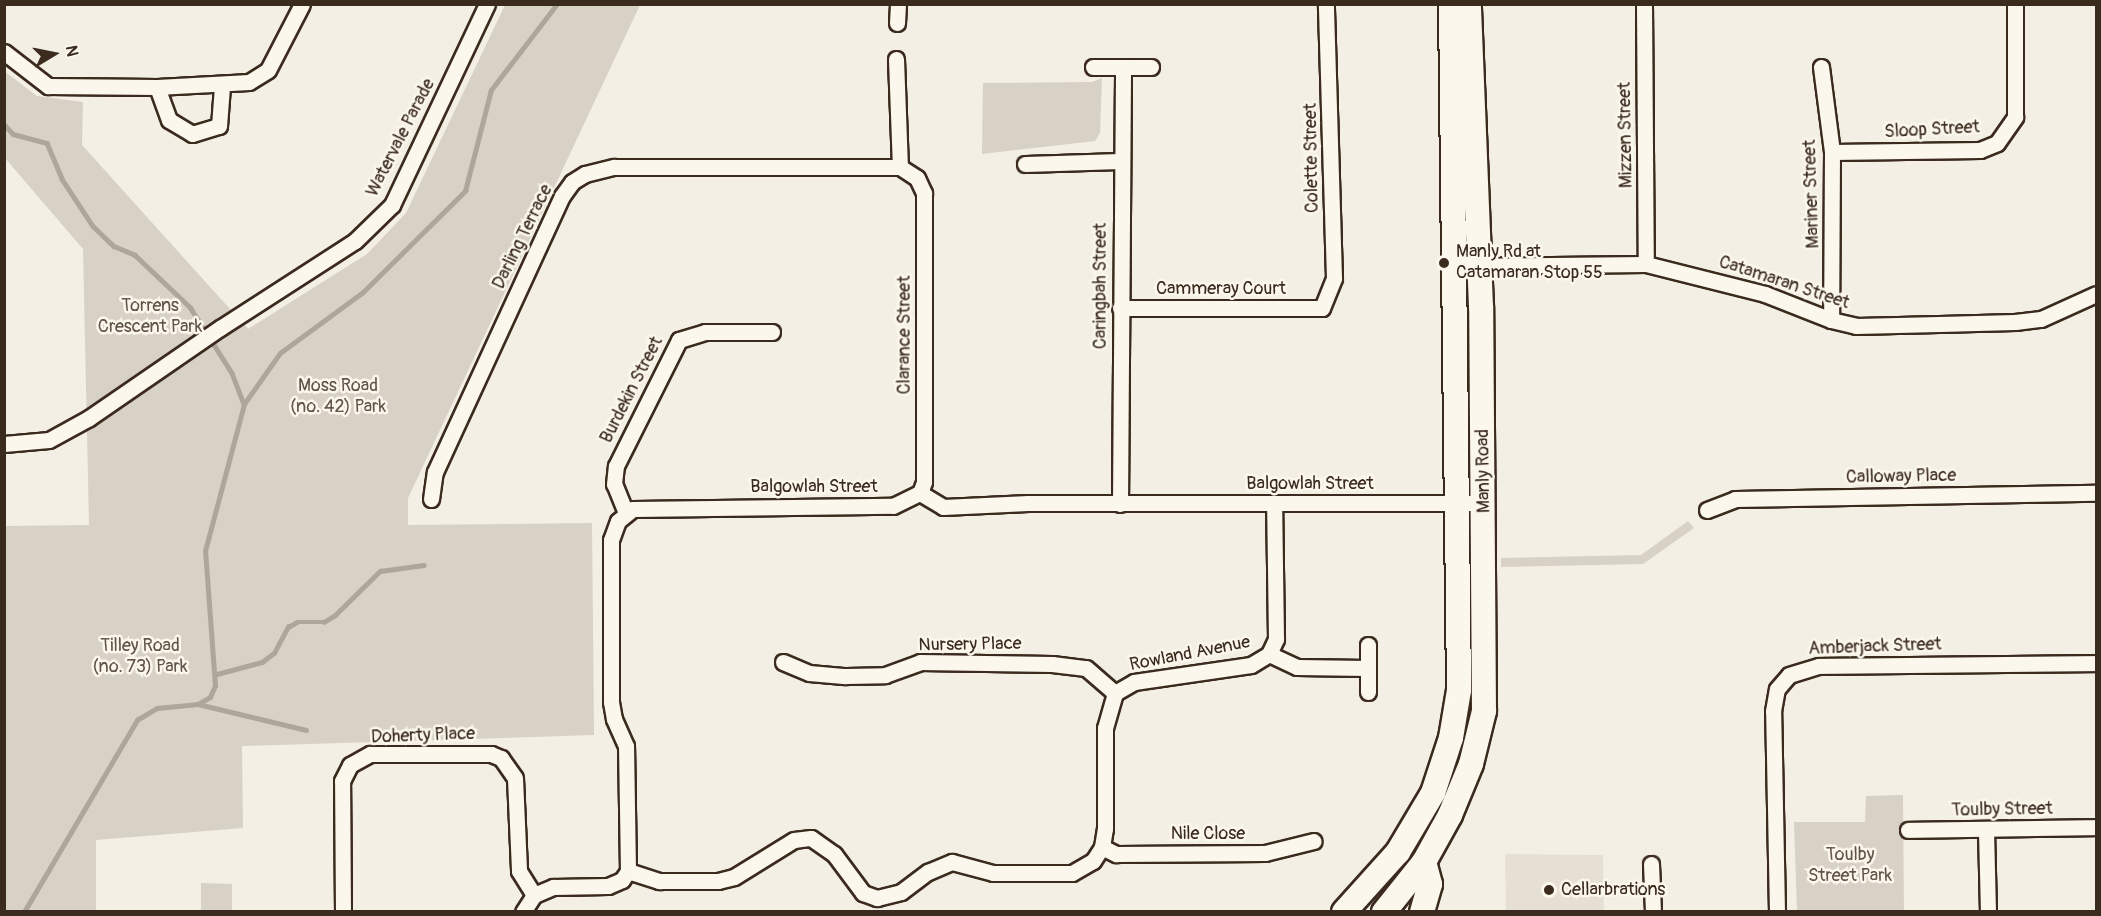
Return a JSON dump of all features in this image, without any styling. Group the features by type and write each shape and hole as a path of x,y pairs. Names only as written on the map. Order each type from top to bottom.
{"main road":[{"name":"Manly Road","path":"1344,912 1364,894 1415,826 1433,793 1451,738 1461,667 1451,4"},
{"name":"Manly Road","path":"1384,912 1424,862 1462,789 1484,711 1484,503 1480,265 1471,123 1469,4"},
{"path":"1422,912 1430,884 1424,862"}],"street":[{"path":"4,52 48,86 222,86 249,82 268,70 302,4"},
{"name":"Watervale Parade","path":"4,444 49,440 89,418 224,325 355,241 392,205 487,4"},
{"path":"897,23 898,4"},
{"name":"Colette Street","path":"1322,308 1334,278 1326,4"},
{"name":"Mizzen Street","path":"1644,4 1646,264"},
{"name":"Sloop Street","path":"1832,152 1980,150 1997,143 2015,117 2015,4"},
{"path":"896,59 900,167"},
{"path":"1093,67 1150,67"},
{"name":"Caringbah Street","path":"1120,504 1120,161 1123,67"},
{"name":"Mariner Street","path":"1821,67 1832,152 1831,320"},
{"path":"157,87 169,120 192,135 219,126 222,86"},
{"path":"1025,164 1120,161"},
{"name":"Darling Terrace","path":"431,499 435,472 562,196 572,182 598,170 614,167 900,167"},
{"name":"Clarance Street","path":"900,167 917,178 924,193 924,474 920,493"},
{"name":"Catamaran Street","path":"1456,266 1646,264 1765,294 1831,320 1856,326 2015,322 2041,319 2097,294"},
{"name":"Cammeray Court","path":"1120,308 1322,308"},
{"name":"Burdekin Street","path":"626,513 614,484 616,466 678,340 705,332 772,332"},
{"name":"Balgowlah Street","path":"626,513 646,507 893,506 920,493 943,507 1484,503"},
{"name":"Calloway Place","path":"1707,510 1735,499 2097,493"},
{"name":"Rowland Avenue","path":"1102,847 1105,728 1115,693 1134,682 1251,664 1269,654 1276,639 1274,503"},
{"path":"523,912 534,895 553,887 608,886 622,880 628,870 626,746 614,719 611,702 611,540 618,520 626,513"},
{"path":"1368,645 1368,692"},
{"path":"1269,654 1297,667 1367,668"},
{"name":"Nursery Place","path":"783,662 809,673 846,676 885,675 921,662 1052,664 1086,668 1115,693"},
{"name":"Amberjack Street","path":"1777,912 1773,711 1777,689 1789,675 1819,666 2097,663"},
{"name":"Doherty Place","path":"343,912 342,781 350,765 370,754 491,754 501,758 515,778 519,871 534,895"},
{"name":"Toulby Street","path":"1908,830 2097,827"},
{"path":"1986,830 1988,912"},
{"path":"628,870 659,881 718,881 734,877 794,840 810,838 834,854 863,893 877,898 901,892 928,872 952,862 993,873 1072,873 1093,861 1102,847"},
{"name":"Nile Close","path":"1102,847 1116,854 1265,853 1314,841"},
{"path":"1651,864 1653,912"}],"shaded area":[{"path":"1505,854 1603,855 1604,911 1506,911"}],"green space":[{"path":"505,5 640,5 408,498 408,525 592,523 594,735 242,746 243,828 96,840 96,911 5,911 5,526 89,525 83,249 5,158 4,71 37,96 83,102 82,145 248,329 367,254 406,213"},
{"path":"1102,78 1100,133 1095,141 982,154 983,83 1092,82"},
{"path":"1688,521 1694,528 1643,564 1501,567 1501,558 1641,555"},
{"name":"Toulby Street Park","path":"1903,795 1904,911 1797,911 1794,822 1865,822 1866,796"},
{"path":"201,883 232,884 232,911 201,911"}],"waterway":[{"path":"24,912 137,720 157,708 198,704 210,697 215,686 205,551 244,404 280,353 363,292 465,191 491,90 557,4"},
{"path":"4,124 13,134 47,143 62,179 93,226 114,246 135,255 190,307 232,373 244,404"},
{"path":"217,674 262,662 274,653 288,627 297,622 324,622 335,615 380,571 424,565"},
{"path":"198,704 306,730"}],"place":[{"name":"Manly Rd at Catamaran Stop 55","path":"1444,263"},
{"name":"Cellarbrations","path":"1549,890"}],"park label":[{"name":"Torrens Crescent Park","path":"150,317"},
{"name":"Moss Road (no. 42) Park","path":"338,397"},
{"name":"Tilley Road (no. 73) Park","path":"140,657"}]}
